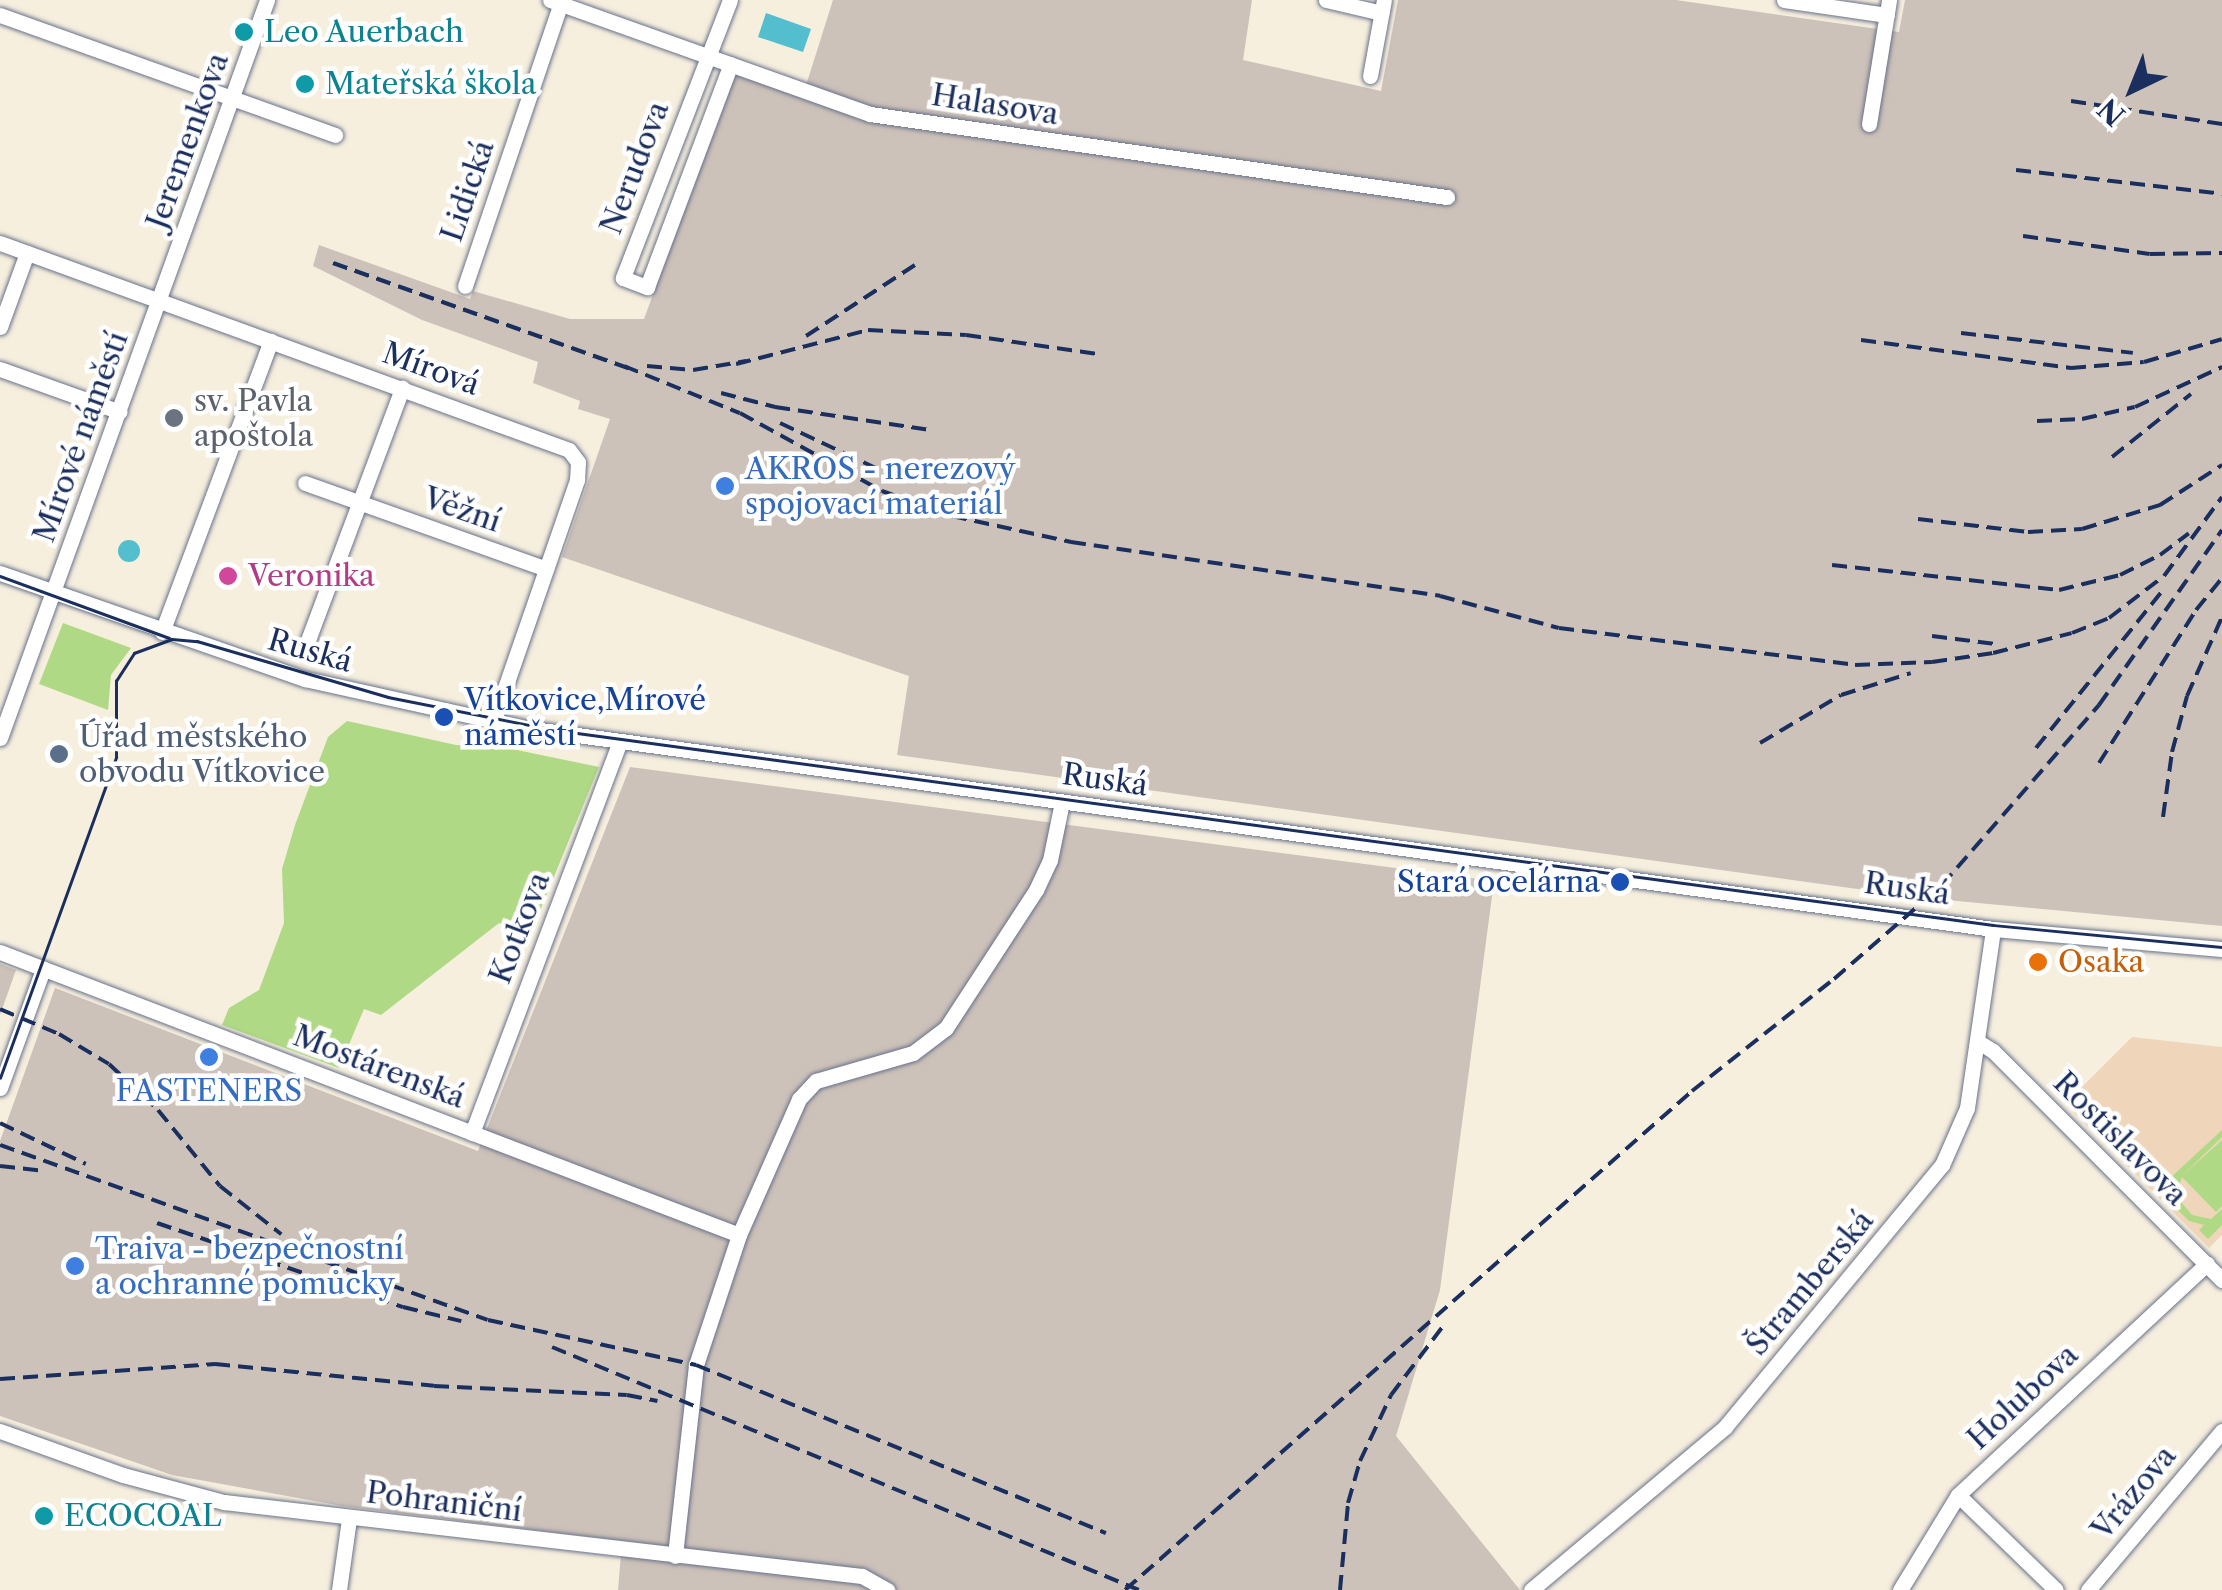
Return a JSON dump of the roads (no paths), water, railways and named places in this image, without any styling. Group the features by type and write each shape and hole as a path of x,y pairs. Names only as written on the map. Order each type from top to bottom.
{"street":[{"name":"Jeremenkova","path":"160,301 267,0"},
{"name":"Nerudova","path":"730,0 623,278 647,287 731,64"},
{"path":"1326,0 1383,6 1370,76"},
{"path":"1784,0 1888,7 1870,124"},
{"name":"Halasova","path":"558,1 870,114 1447,197"},
{"name":"Lidická","path":"464,286 558,1"},
{"path":"0,15 336,135"},
{"name":"Mírová","path":"0,243 563,446 573,454 577,480 492,723"},
{"path":"0,327 28,253"},
{"name":"Mírové náměstí","path":"54,592 160,301"},
{"path":"162,632 271,341"},
{"path":"0,369 120,412"},
{"path":"305,648 402,388"},
{"name":"Věžní","path":"305,484 546,568"},
{"name":"Ruská","path":"0,573 162,632 338,688 492,723 1992,929 2222,949"},
{"path":"0,738 54,592"},
{"name":"Kotkova","path":"472,1133 620,742"},
{"path":"675,1556 696,1364 738,1235 798,1099 816,1081 912,1053 946,1028 1036,890 1050,860 1062,802"},
{"name":"Štramberská","path":"1544,1586 1725,1427 1948,1154 1963,1122 1992,929"},
{"name":"Mostárenská","path":"0,952 738,1235"},
{"path":"0,1088 43,969"},
{"name":"Rostislavova","path":"1977,1042 1993,1051 2222,1280"},
{"name":"Holubova","path":"1900,1590 1958,1495 2207,1264"},
{"name":"Pohraniční","path":"0,1431 190,1495 348,1519 862,1576 883,1588"},
{"name":"Vrázova","path":"2088,1590 2222,1431"},
{"path":"1958,1495 2056,1590"},
{"path":"339,1590 348,1519"}],"water":[{"path":"766,13 811,29 803,52 758,37"},
{"path":"129,540 137,543 137,559 129,562 121,559 118,551 121,543"}],"tram line":[{"path":"0,576 169,638"},
{"path":"0,1078 116,757 116,681 134,653 172,639 197,641 388,697 555,730 1993,925 2222,947"}],"railway":[{"path":"2071,101 2222,124"},
{"path":"2016,170 2222,194"},
{"path":"2023,236 2150,254 2222,253"},
{"path":"333,263 634,370"},
{"path":"806,336 915,265"},
{"path":"736,364 868,330 966,335 1098,354"},
{"path":"1961,333 2133,353"},
{"path":"1861,340 2071,368 2144,362 2222,339"},
{"path":"647,366 693,370 746,361"},
{"path":"624,366 740,413 882,491 952,516 1071,542 1440,596 1559,628 1855,665 1932,662 1993,653 2072,633 2109,618 2164,576 2222,497"},
{"path":"2037,421 2082,419 2135,407 2222,367"},
{"path":"721,393 775,407 930,430"},
{"path":"2112,457 2191,394"},
{"path":"780,423 901,480"},
{"path":"1918,519 2028,532 2082,529 2160,505 2222,465"},
{"path":"1125,1590 1692,1091 1834,979 1942,885 2099,705 2222,530"},
{"path":"1832,565 2059,590 2120,575 2160,555 2189,533"},
{"path":"2099,763 2196,610 2222,578"},
{"path":"2036,748 2164,589"},
{"path":"2163,817 2172,752 2187,696 2222,617"},
{"path":"1932,636 1996,644"},
{"path":"1760,743 1841,695 1911,673"},
{"path":"0,1009 59,1034 109,1064 158,1110 220,1186 281,1234"},
{"path":"0,1123 86,1164"},
{"path":"0,1145 488,1320 696,1365 1106,1533"},
{"path":"0,1166 45,1171"},
{"path":"157,1223 403,1307 461,1321"},
{"path":"1340,1590 1348,1503 1360,1461 1391,1395 1444,1325"},
{"path":"552,1347 1139,1590"},
{"path":"0,1379 215,1364 434,1386 627,1395 657,1401"}],"place":[{"name":"Leo Auerbach","path":"244,32"},
{"name":"Mateřská škola","path":"305,84"},
{"name":"sv. Pavla apoštola","path":"174,418"},
{"name":"AKROS - nerezový spojovací materiál","path":"725,486"},
{"name":"Veronika","path":"228,576"},
{"name":"Vítkovice,Mírové náměstí","path":"444,717"},
{"name":"Úřad městského obvodu Vítkovice","path":"59,754"},
{"name":"Stará ocelárna","path":"1620,882"},
{"name":"Osaka","path":"2038,962"},
{"name":"FASTENERS","path":"209,1057"},
{"name":"Traiva - bezpečnostní a ochranné pomůcky","path":"75,1266"},
{"name":"ECOCOAL","path":"44,1516"}]}
